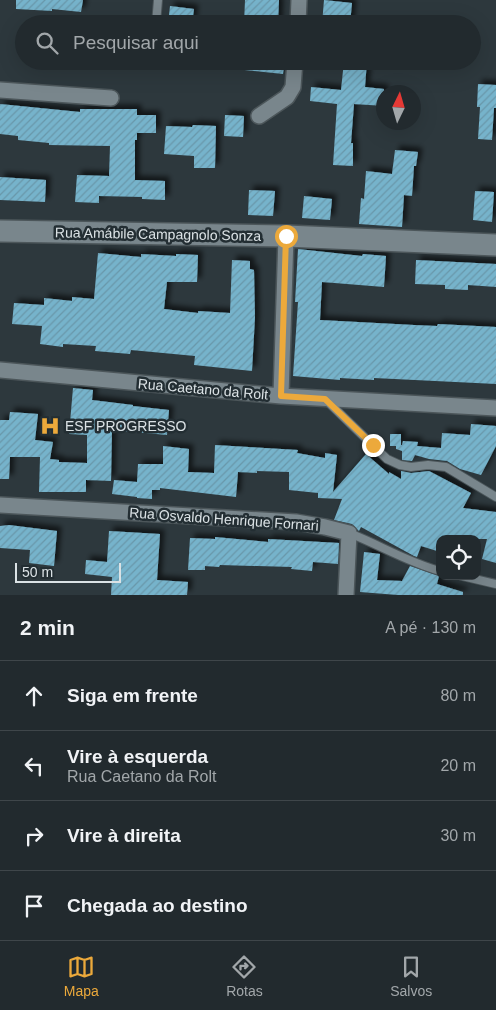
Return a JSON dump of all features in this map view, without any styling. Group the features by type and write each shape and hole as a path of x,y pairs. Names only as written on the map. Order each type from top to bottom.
{"street":[{"path":"298,15 299,0"},
{"path":"259,116 287,97 293,87 294,70"},
{"path":"0,90 111,98"},
{"name":"Rua Amábile Campagnolo Sonza","path":"0,231 286,236 496,244"},
{"path":"281,396 286,236"},
{"name":"Rua Caetano da Rolt","path":"0,370 281,396 496,408"},
{"name":"Rua Osvaldo Henrique Fornari","path":"0,504 296,522 325,526 349,533"},
{"path":"346,595 349,533"}],"lane":[{"path":"157,15 158,0"},
{"path":"325,399 387,459 400,465 411,467 428,465 446,467 496,498"},
{"name":"Rua Osvaldo Henrique Fornari","path":"349,533 407,560 436,569"},
{"path":"479,580 496,584"}],"building":[{"path":"16,0 83,0 81,12 52,9 52,11 16,9"},
{"path":"245,0 279,0 278,15 244,15"},
{"path":"324,0 352,3 351,15 323,15"},
{"path":"170,6 194,9 193,15 169,15"},
{"path":"245,70 284,70 283,74"},
{"path":"343,70 366,70 365,87 376,88 376,105 354,104 351,143 353,143 353,166 333,165 337,104 310,101 311,87 341,90"},
{"path":"478,84 496,85 496,108 494,108 492,140 478,139 480,107 477,107"},
{"path":"0,104 80,112 80,109 137,109 137,115 156,115 156,133 137,133 137,140 135,140 135,180 165,181 165,200 142,199 142,197 99,196 99,203 75,202 77,175 109,176 110,146 49,145 49,143 18,140 18,136 0,134"},
{"path":"225,115 244,116 243,137 224,136"},
{"path":"193,125 216,126 215,168 194,168 194,156 164,154 166,126 192,127"},
{"path":"395,150 418,152 416,166 414,166 412,196 404,195 402,227 359,224 361,198 364,199 366,171 392,174"},
{"path":"0,177 46,180 45,202 0,200"},
{"path":"249,190 275,191 273,216 248,215"},
{"path":"475,191 494,192 492,222 473,220"},
{"path":"304,196 332,199 330,220 302,218"},
{"path":"298,249 362,256 363,254 386,256 384,287 322,282 320,320 496,327 496,384 374,378 374,380 340,378 340,380 293,376 298,302 295,302"},
{"path":"98,253 141,257 141,254 198,255 197,282 167,282 164,309 198,313 198,311 230,313 232,260 250,261 250,269 254,270 255,317 252,371 194,365 195,356 131,350 130,354 95,351 96,346 63,344 63,347 40,344 42,326 12,324 14,303 44,305 44,298 72,301 72,297 94,299"},
{"path":"416,260 496,264 496,287 468,285 468,290 445,289 445,285 415,284"},
{"path":"73,388 93,390 92,400 169,410 167,435 112,430 111,481 86,480 86,492 39,492 40,457 10,457 9,479 0,479 0,420 9,420 10,412 38,414 35,440 53,442 50,459 59,460 59,462 87,463 87,435 69,434"},
{"path":"471,424 496,426 496,446 481,475 460,469 447,461 415,455 412,461 402,460 402,451 396,449 396,446 390,446 390,434 401,434 401,445 403,441 418,442 417,446 441,448 442,433 470,435"},
{"path":"215,445 298,450 297,453 325,458 325,453 337,455 333,492 366,454 389,474 389,472 401,479 401,471 411,473 429,471 471,493 463,508 496,512 496,563 482,559 487,539 481,539 481,535 436,535 436,551 421,546 417,557 414,556 361,527 359,531 352,524 334,520 342,499 318,498 318,493 289,490 289,472 238,472 236,497 160,488 160,490 152,490 152,499 112,494 114,480 137,482 138,464 163,464 163,446 189,449 188,472 214,473"},
{"path":"9,525 57,531 54,566 29,563 30,550 0,548 0,526"},
{"path":"109,531 160,534 157,580 188,582 187,595 111,595 112,577 85,574 86,560 107,562"},
{"path":"215,537 268,542 268,539 339,543 338,564 313,562 312,571 291,569 292,567 220,565 219,567 205,566 205,570 188,570 190,538 215,539"},
{"path":"364,552 380,554 377,580 402,581 410,566 436,575 437,584 463,592 463,595 398,595 360,592"}],"place":[{"name":"ESF PROGRESSO","path":"50,426"}],"route":[{"path":"286,236 281,396 325,399 373,445"}]}
